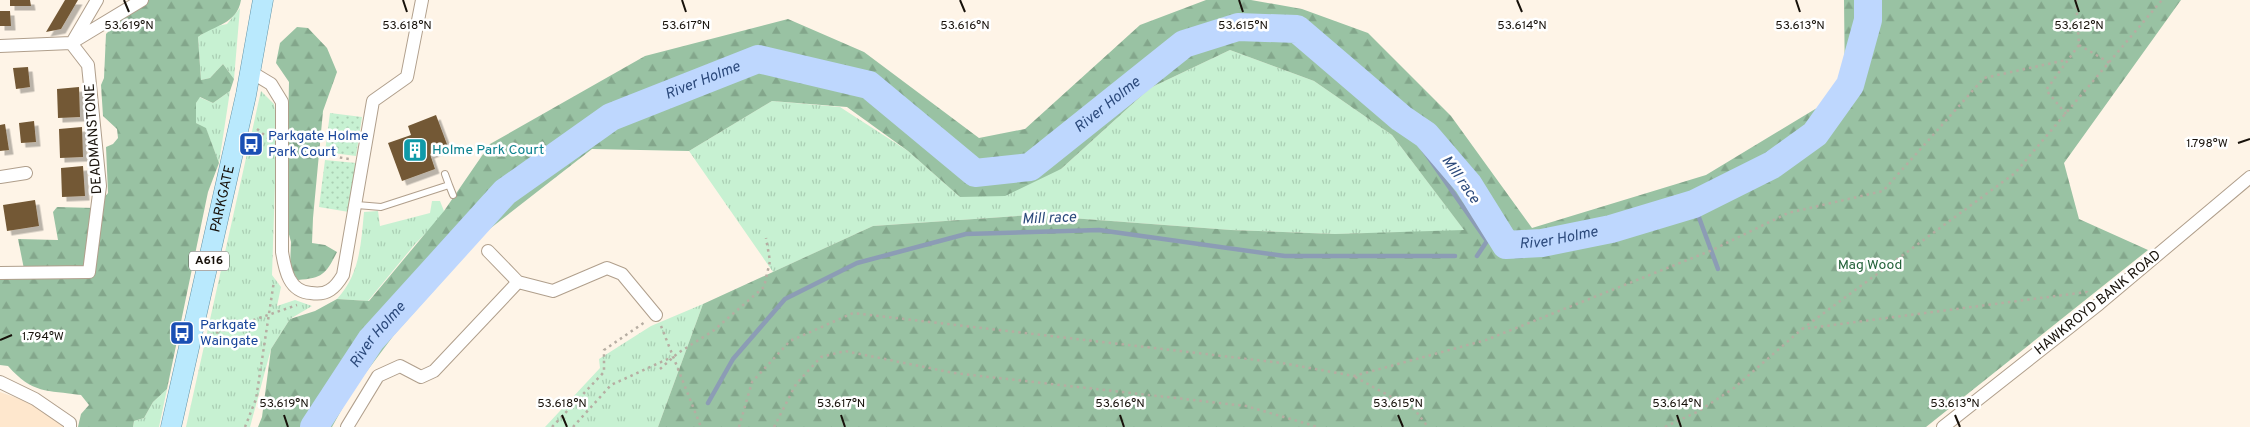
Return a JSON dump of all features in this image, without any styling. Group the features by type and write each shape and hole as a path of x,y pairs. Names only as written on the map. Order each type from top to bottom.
{"main road":[{"name":"PARKGATE","path":"171,427 251,72 263,0"}],"street":[{"path":"71,43 97,0"},
{"path":"0,46 71,43 142,0"},
{"path":"251,72 271,84 282,102 282,252 286,274 296,289 304,293 319,294 331,290 344,275 373,102 407,77 422,0"},
{"name":"DEADMANSTONE","path":"0,273 89,272 100,186 88,65 71,43"},
{"path":"0,177 26,173"},
{"name":"HAWKROYD BANK ROAD","path":"1943,427 2099,304 2250,177"},
{"path":"488,252 518,282 553,292 607,268 622,274 656,315"},
{"path":"348,427 378,376 400,366 421,377 434,370 518,282"},
{"path":"0,382 35,399 70,423 70,427"}],"lane":[{"path":"445,174 453,195"},
{"path":"357,205 380,206 449,185"}],"path":[{"path":"2066,114 2046,90 2066,60 2079,45 2076,0"},
{"path":"1665,427 1699,411 1734,388 1802,329 2015,173 2162,0"},
{"path":"2079,45 2110,63"},
{"path":"1354,376 1486,340 1710,251 1788,213 1883,191 1984,78 2066,60"},
{"path":"241,118 282,148 364,161"},
{"path":"660,369 674,357 713,331 764,287 770,261 766,238"},
{"path":"245,427 256,399 274,280 286,274"},
{"path":"1802,329 2087,292 2099,304"},
{"path":"190,342 308,301 311,293"},
{"path":"739,427 752,382 790,341 853,313 1282,363 1354,376 1415,410 1428,427"},
{"path":"552,427 604,372 604,350 656,315 701,427"},
{"path":"774,427 796,384 820,357 845,351 954,373 1246,406 1318,427"},
{"path":"573,427 611,385 674,357"}],"shaded area":[{"path":"0,392 34,404 65,427 0,427"}],"green space":[{"path":"133,0 241,0 239,8 230,19 198,37 201,80 210,78 223,64 234,79 230,91 213,103 200,97 196,103 196,123 206,128 219,163 208,192 167,389 153,402 144,418 134,421 133,427 78,427 81,414 89,405 81,395 41,389 25,382 8,366 0,365 0,278 26,279 18,239 58,240 53,212 57,207 95,208 108,193 106,147 113,144 118,138 117,129 103,116 101,85 104,78 106,34 126,14"},
{"name":"Mag Wood","path":"1206,0 1251,0 1302,9 1368,33 1451,116 1532,228 1706,175 1845,91 1844,0 2181,0 2064,163 2079,219 2148,250 1926,427 658,427 703,304 873,226 1031,215 1231,230 1335,234 1464,230 1392,135 1314,81 1230,50 1150,88 1061,169 1005,196 960,197 908,151 847,107 772,101 689,151 592,149 487,231 394,335 352,391 332,427 258,427 262,417 271,349 290,319 315,311 337,299 369,301 444,211 490,144 645,56 788,19 864,52 979,138 1025,129 1140,25"},
{"path":"240,8 234,79 223,64 210,78 201,80 198,37 213,27 227,24"},
{"path":"297,27 308,28 327,48 337,72 323,111 312,243 325,245 337,252 323,274 313,278 298,280 290,268 291,242 286,223 289,82 276,63 280,43"},
{"path":"1230,50 1314,81 1392,135 1465,231 1335,234 1231,230 1031,215 873,226 773,272 689,151 772,101 840,107 908,151 960,197 1061,169 1150,88"},
{"path":"230,91 219,163 206,129 196,123 196,103 199,97 213,103"},
{"path":"261,91 274,104 277,123 272,275 281,287 277,306 295,300 312,306 290,319 271,349 250,427 186,427"},
{"path":"330,113 362,117 356,156 325,152"},
{"path":"325,160 356,163 349,212 319,207"},
{"path":"432,201 440,201 444,211 440,219 415,244 368,301 337,299 351,279 355,269 360,247 364,212 378,211 380,226 430,213"},
{"path":"703,304 658,427 545,427 600,368 599,359 651,326"},
{"path":"167,389 159,427 133,427 134,421 144,418 153,402"}],"building":[{"path":"10,0 30,0 31,6 10,6"},
{"path":"65,0 78,0 61,29 46,32"},
{"path":"0,11 10,11 11,26 0,26"},
{"path":"28,67 30,87 16,89 13,68"},
{"path":"79,87 80,117 58,118 57,89"},
{"name":"Holme Park Court","path":"436,115 448,147 430,154 435,169 402,181 388,143 411,135 408,126"},
{"path":"34,121 36,142 21,143 19,123"},
{"path":"5,124 9,150 0,151 0,125"},
{"path":"82,127 83,157 60,158 59,129"},
{"path":"83,166 85,196 62,197 61,168"},
{"path":"35,200 39,226 7,231 3,205"}],"waterway":[{"name":"River Holme","path":"314,427 371,340 505,192 611,117 758,59 869,85 975,173 1030,167 1184,44 1238,27 1297,29 1401,118 1426,135 1468,184 1506,245 1542,243 1611,229 1694,204 1772,165 1815,134 1850,85 1868,20 1868,0"},
{"name":"Mill race","path":"1401,118 1487,241 1477,256"},
{"path":"1694,204 1718,269"},
{"name":"Mill race","path":"708,403 733,359 785,299 857,263 966,234 1099,230 1285,256 1455,256"}],"place":[{"name":"Parkgate Holme Park Court","path":"251,144"},
{"name":"Holme Park Court","path":"415,150"},
{"name":"Parkgate Waingate","path":"182,333"}]}
